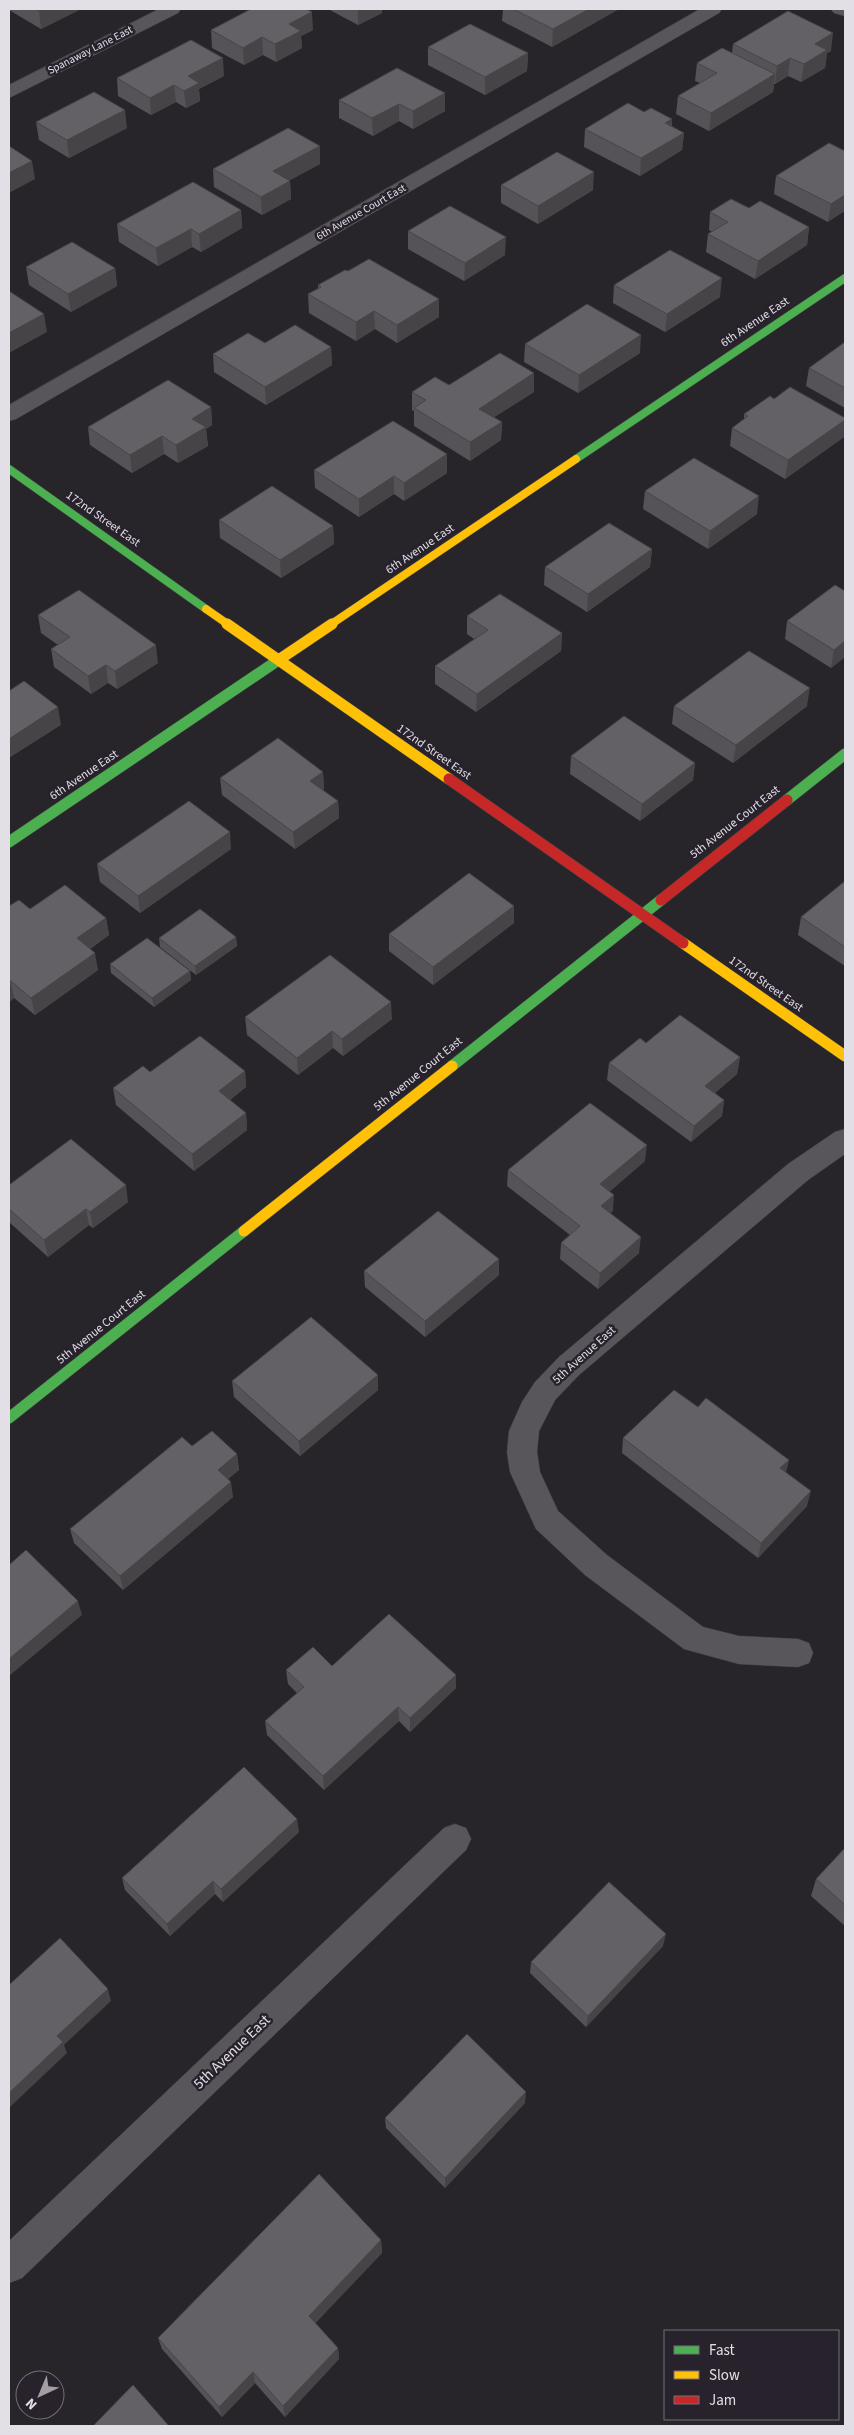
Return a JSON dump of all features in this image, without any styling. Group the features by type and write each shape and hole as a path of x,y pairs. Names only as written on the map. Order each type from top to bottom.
{"street":[{"name":"Spanaway Lane East","path":"9,92 172,9"},
{"name":"6th Avenue Court East","path":"9,414 713,9"},
{"path":"840,9 845,11"},
{"name":"6th Avenue East","path":"9,842 845,278"},
{"name":"172nd Street East","path":"9,469 279,661 845,1056"},
{"name":"5th Avenue Court East","path":"9,1418 642,913 845,754"},
{"name":"5th Avenue East","path":"798,1653 739,1650 695,1639 596,1564 547,1520 525,1472 522,1452 524,1431 532,1411 545,1391 569,1366 798,1172 845,1140"},
{"name":"5th Avenue East","path":"9,2265 455,1839"}],"building":[{"path":"251,9 306,9 312,12 289,24 301,31 275,44 262,37 243,48 211,30"},
{"path":"513,9 589,9 553,29"},
{"path":"788,11 833,33 815,44 827,50 804,64 790,58 777,66 733,44"},
{"path":"470,24 528,53 485,77 428,47"},
{"path":"191,40 223,58 188,76 199,83 184,91 174,85 150,98 117,78"},
{"path":"722,48 775,74 711,113 678,96 717,73 697,63"},
{"path":"397,68 445,93 413,111 399,104 372,118 339,100"},
{"path":"94,92 125,110 67,140 36,122"},
{"path":"628,103 644,112 651,108 672,119 665,123 684,133 641,158 585,129"},
{"path":"288,128 320,146 273,171 290,181 261,197 213,169"},
{"path":"829,143 845,151 845,195 831,204 776,176"},
{"path":"9,146 32,161 9,173"},
{"path":"557,152 594,172 538,206 501,185"},
{"path":"193,182 241,210 199,234 191,229 156,248 117,224"},
{"path":"731,199 749,208 760,201 809,227 758,261 708,234 728,222 710,212"},
{"path":"450,206 506,237 465,263 408,231"},
{"path":"72,242 115,268 68,294 26,267"},
{"path":"670,250 722,278 667,314 614,285"},
{"path":"369,259 439,299 397,325 374,311 356,322 308,294 321,287 318,285"},
{"path":"9,291 44,314 9,333"},
{"path":"587,304 641,335 579,375 525,344"},
{"path":"295,325 331,347 265,387 213,354 248,333 265,343"},
{"path":"845,342 845,388 809,368"},
{"path":"500,353 534,373 479,409 502,422 470,442 414,408 426,400 412,392 435,377 449,385"},
{"path":"168,380 211,407 192,419 206,427 176,445 162,436 130,455 88,427"},
{"path":"790,387 845,418 845,420 788,460 732,428 748,416 744,414 770,396 774,399"},
{"path":"393,421 447,454 404,483 394,476 359,499 314,470"},
{"path":"694,458 759,496 710,531 645,491"},
{"path":"272,486 333,526 280,560 219,520"},
{"path":"609,523 652,549 588,594 545,567"},
{"path":"835,585 845,591 845,641 834,650 787,621"},
{"path":"79,590 156,645 115,671 106,665 88,676 51,649 70,637 38,615"},
{"path":"500,594 562,633 477,694 435,666 488,630 467,616"},
{"path":"749,651 810,688 736,745 674,706"},
{"path":"24,681 58,707 9,739 9,691"},
{"path":"624,716 695,763 642,804 571,756"},
{"path":"278,738 323,772 310,781 338,801 293,832 220,778"},
{"path":"189,801 230,832 138,896 97,864"},
{"path":"469,873 514,906 433,967 389,934"},
{"path":"845,881 845,947 801,917"},
{"path":"65,885 106,918 77,938 95,953 31,998 11,981 9,982 9,906 19,900 30,909"},
{"path":"200,909 236,937 195,966 159,938"},
{"path":"147,938 190,971 152,998 110,964"},
{"path":"330,955 391,1002 342,1039 332,1031 297,1058 245,1017"},
{"path":"680,1015 740,1057 705,1086 724,1100 694,1126 609,1063 640,1038 646,1043"},
{"path":"200,1036 245,1071 219,1091 246,1113 192,1154 113,1088 143,1066 150,1072"},
{"path":"590,1103 647,1145 600,1184 614,1195 601,1206 641,1237 600,1273 561,1243 580,1226 508,1170"},
{"path":"71,1139 126,1185 90,1212 86,1209 44,1240 9,1209 9,1185"},
{"path":"438,1211 499,1259 425,1321 364,1271"},
{"path":"311,1317 378,1375 299,1441 232,1381"},
{"path":"674,1390 698,1407 706,1398 789,1460 780,1468 811,1491 761,1543 623,1438"},
{"path":"212,1431 237,1454 218,1470 231,1482 120,1576 70,1529 182,1437 192,1446"},
{"path":"26,1550 78,1601 9,1659 9,1565"},
{"path":"389,1614 456,1675 410,1718 398,1707 323,1776 265,1721 304,1687 286,1670 313,1647 332,1666"},
{"path":"244,1767 297,1819 221,1889 213,1881 167,1924 122,1878"},
{"path":"845,1848 845,1905 816,1879"},
{"path":"609,1882 666,1934 588,2016 531,1962"},
{"path":"60,1938 108,1989 57,2036 63,2042 9,2093 9,1985"},
{"path":"467,2034 526,2092 445,2178 385,2118"},
{"path":"319,2174 381,2240 309,2316 338,2348 283,2406 253,2372 219,2407 158,2338"},
{"path":"133,2385 169,2426 93,2426"}],"traffic: fast":[{"path":"576,459 845,278"},
{"path":"9,469 206,609"},
{"path":"9,842 280,659"},
{"path":"787,800 845,754"},
{"path":"452,1066 661,900"},
{"path":"9,1418 244,1231"}],"traffic: slow":[{"path":"280,659 576,459"},
{"path":"206,609 449,779"},
{"path":"683,943 845,1056"},
{"path":"244,1231 452,1066"}],"traffic: jam":[{"path":"449,779 683,943"},
{"path":"661,900 787,800"}]}
